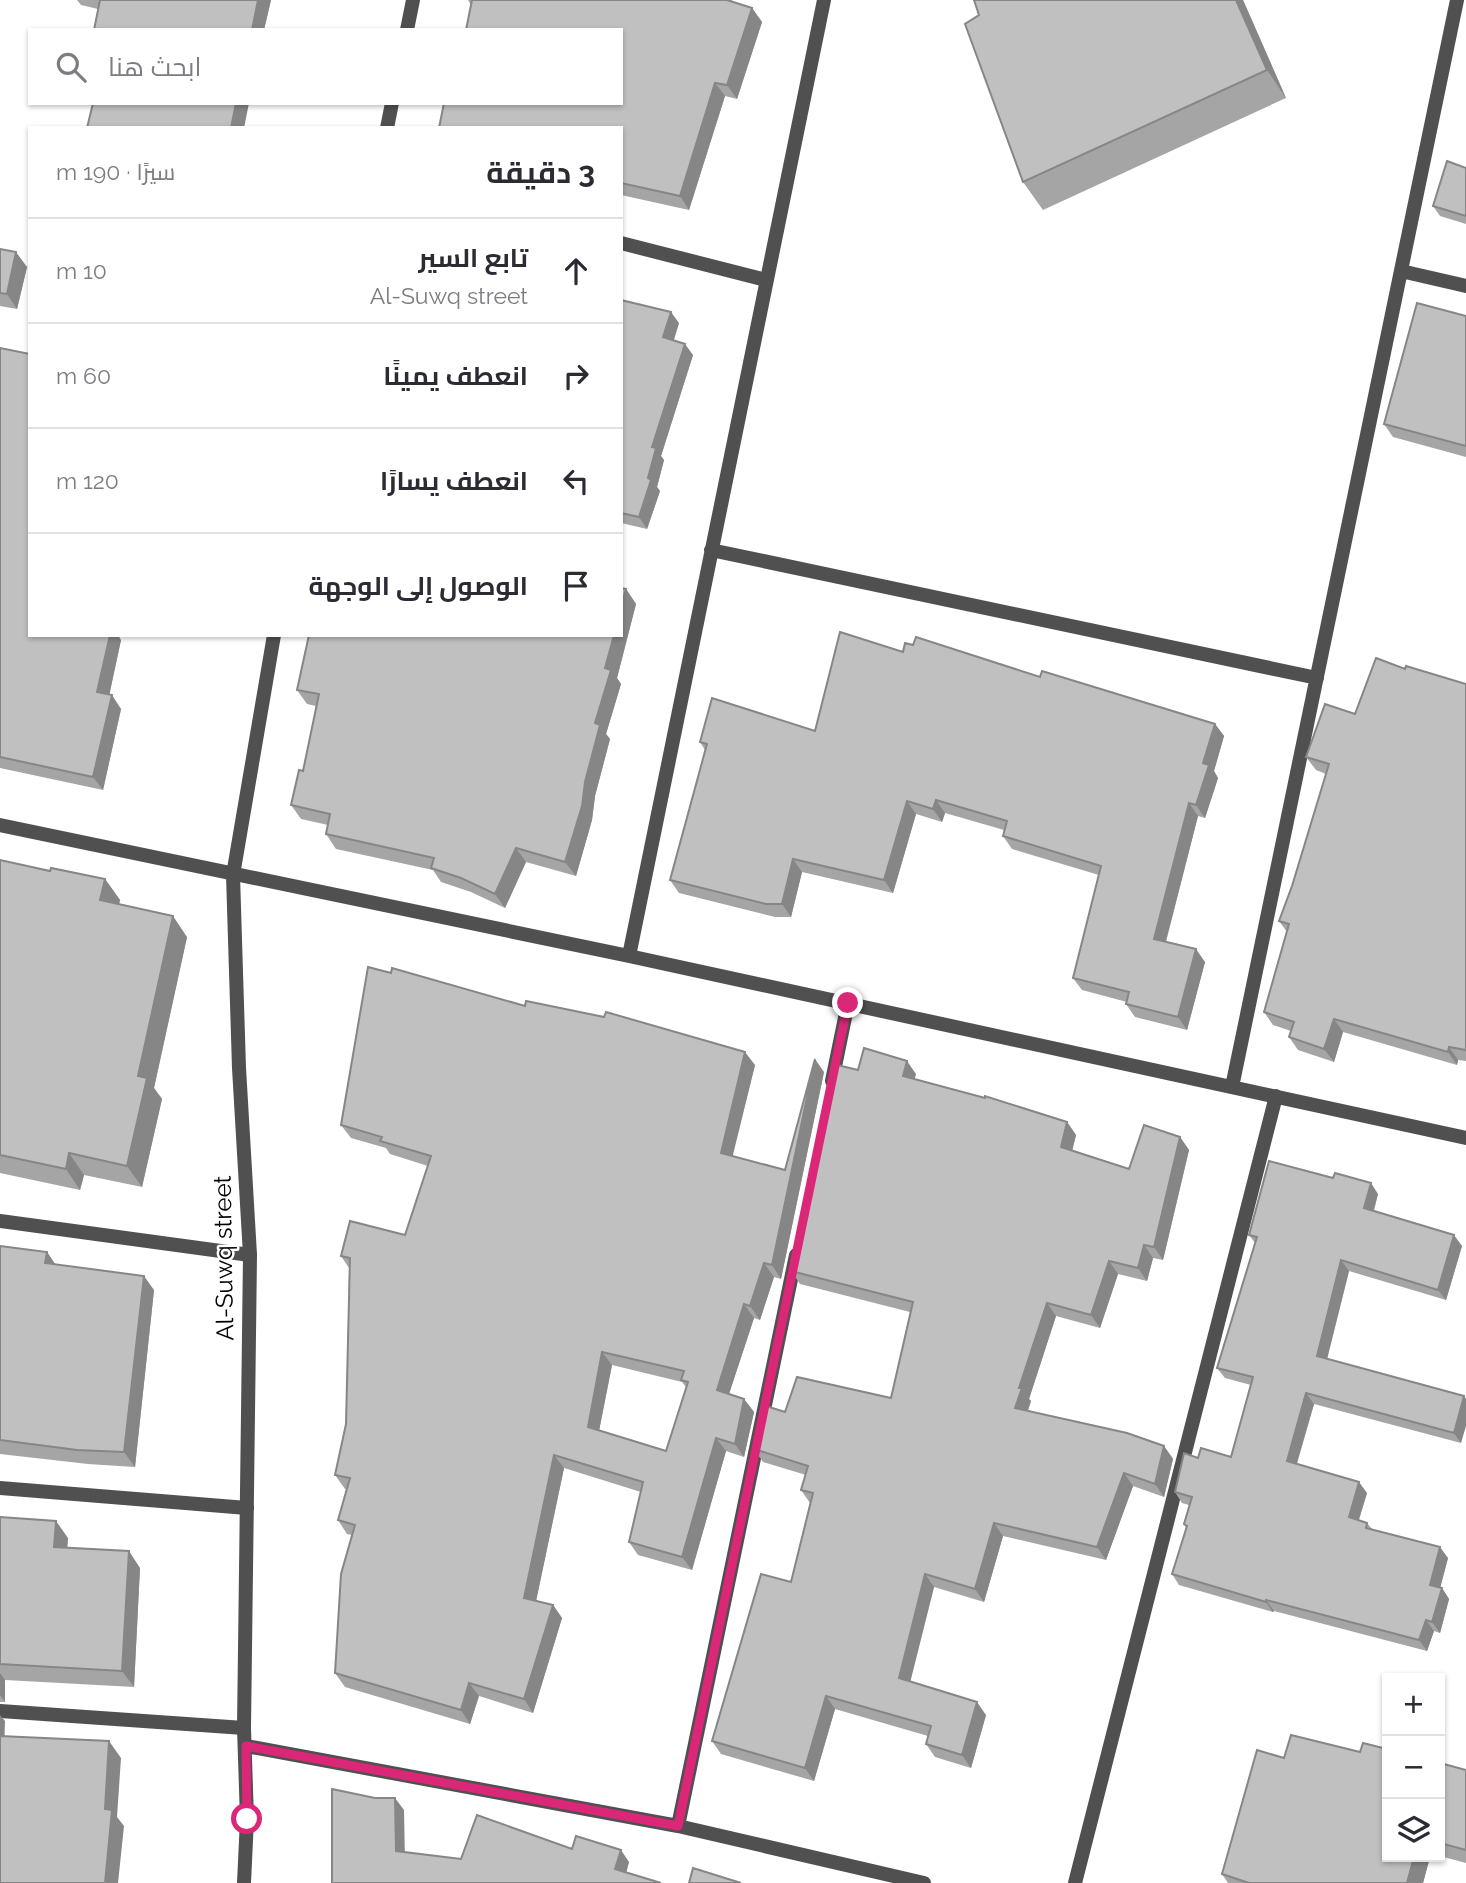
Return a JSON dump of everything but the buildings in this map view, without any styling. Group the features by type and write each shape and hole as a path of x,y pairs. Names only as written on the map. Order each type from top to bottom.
{"street":[{"path":"407,28 413,0"},
{"path":"629,956 824,0"},
{"path":"1233,1087 1457,0"},
{"path":"387,126 392,105"},
{"path":"623,244 766,280"},
{"path":"1401,271 1466,286"},
{"path":"711,550 1317,678"},
{"name":"Al-Suwq street","path":"244,1883 247,1819 244,1728 250,1255 239,1068 233,875 274,637"},
{"path":"0,825 629,956 1466,1138"},
{"path":"828,1098 848,1003"},
{"path":"1075,1883 1276,1096"},
{"path":"0,1221 250,1255"},
{"path":"678,1826 797,1246"},
{"path":"0,1488 247,1507"},
{"path":"0,1711 244,1728"},
{"path":"246,1746 678,1826 924,1883"}],"route":[{"path":"247,1819 246,1746 678,1826 848,1003"}]}
